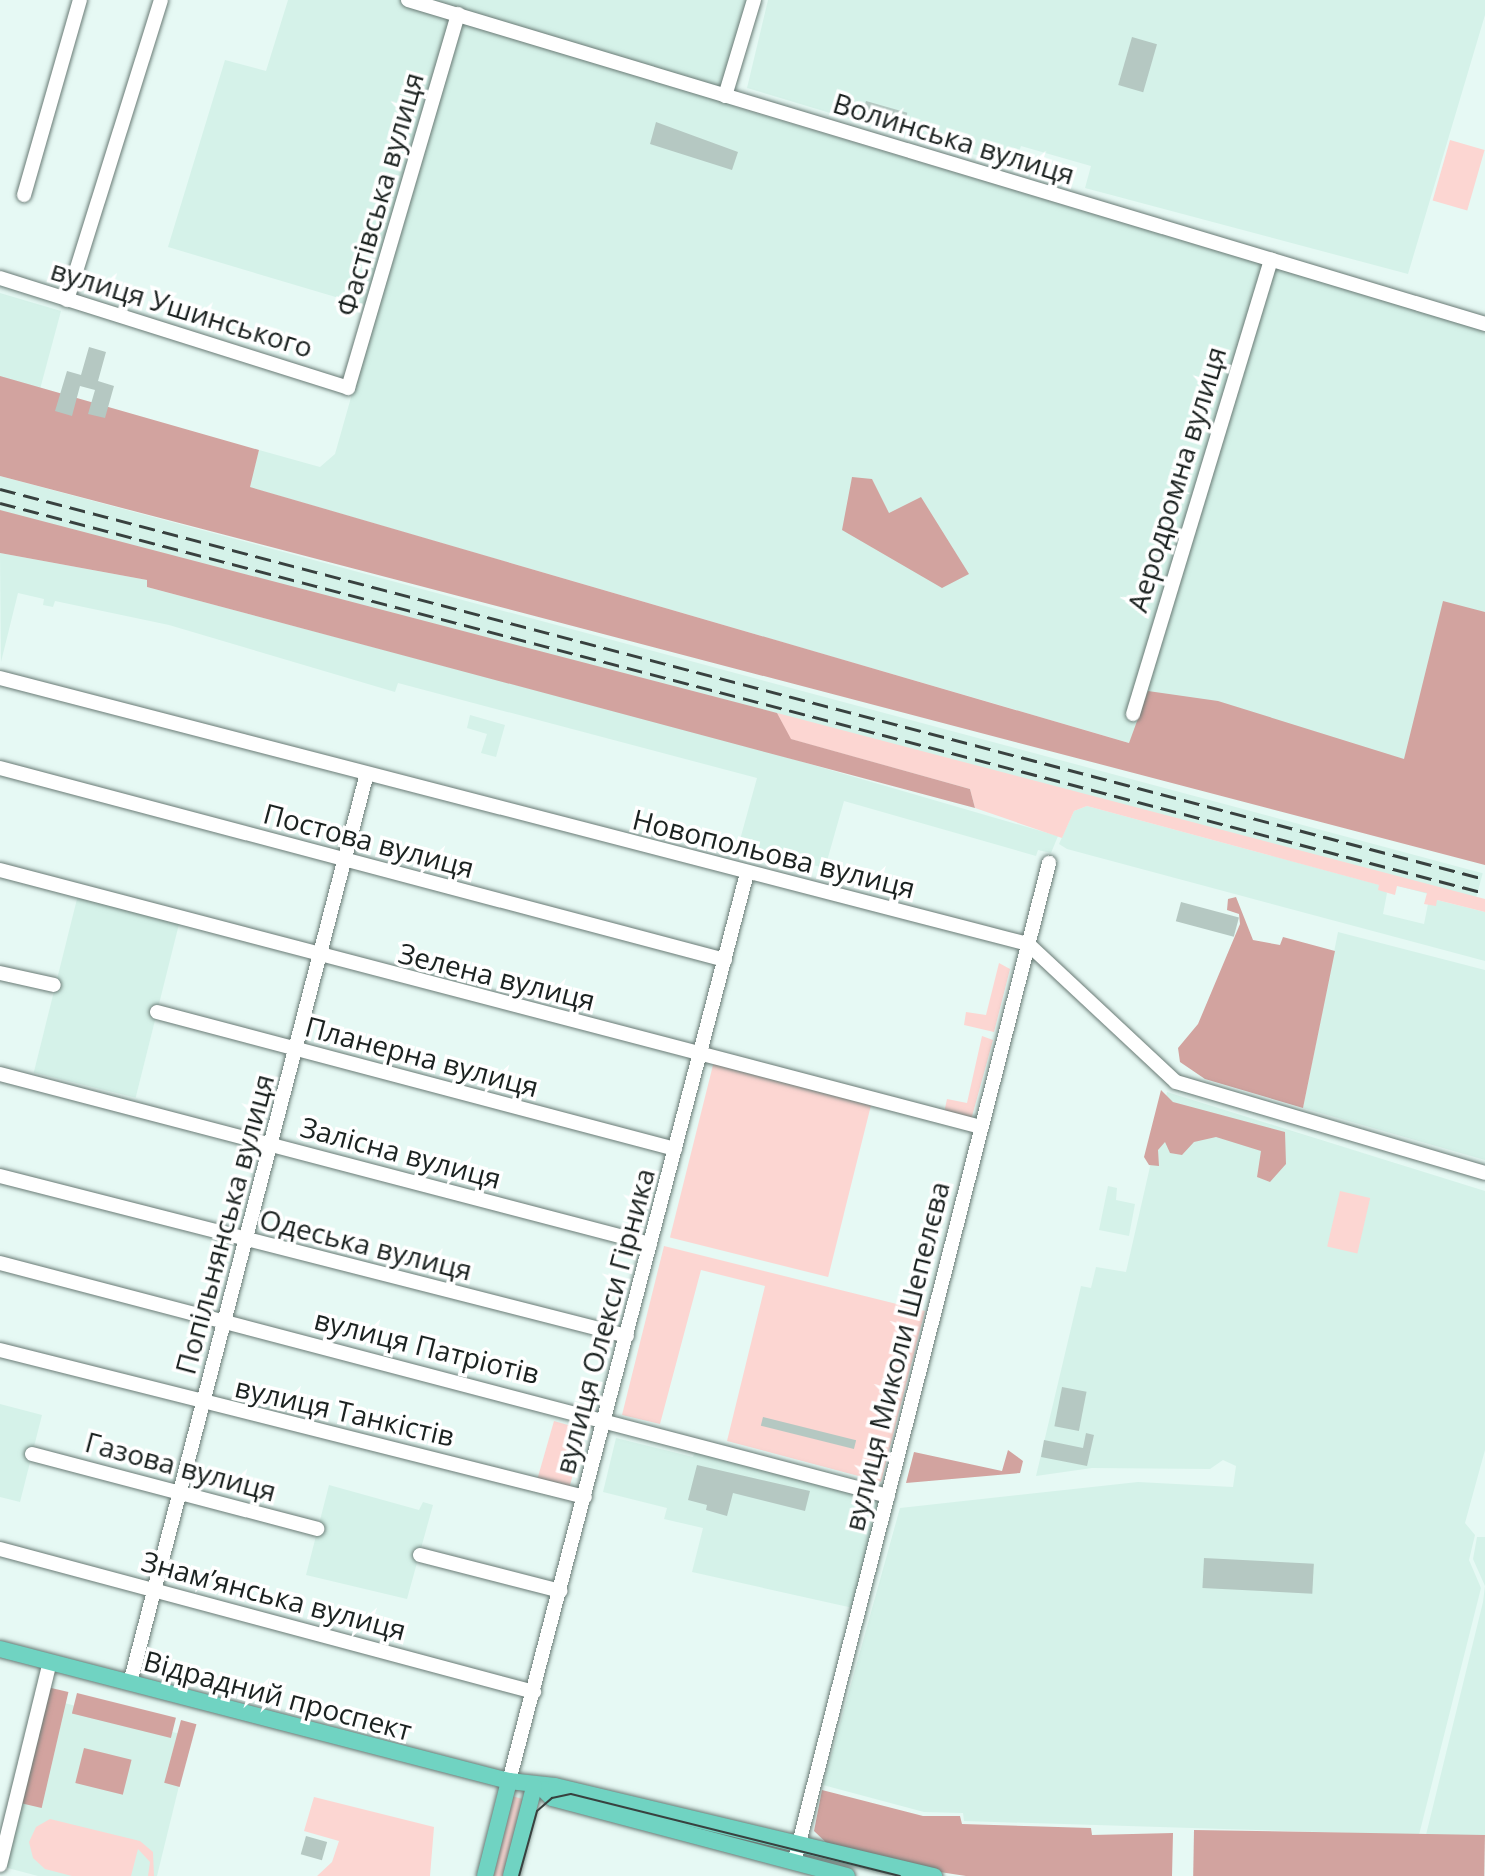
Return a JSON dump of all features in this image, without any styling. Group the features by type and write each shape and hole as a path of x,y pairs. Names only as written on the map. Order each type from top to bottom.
{"main road":[{"name":"Відрадний проспект","path":"0,1649 539,1788 552,1798 796,1854 934,1876"},
{"path":"485,1876 509,1781"},
{"path":"511,1876 539,1788"},
{"name":"Відрадний проспект","path":"796,1854 847,1876"}],"street":[{"path":"24,195 80,0"},
{"path":"67,300 161,0"},
{"name":"Волинська вулиця","path":"408,0 1485,324"},
{"path":"725,96 754,0"},
{"name":"Фастівська вулиця","path":"348,388 458,14"},
{"name":"Аеродромна вулиця","path":"1133,714 1271,260"},
{"name":"вулиця Ушинського","path":"0,278 348,388"},
{"name":"Новопольова вулиця","path":"0,678 366,777 1028,944 1176,1082 1485,1173"},
{"name":"Постова вулиця","path":"0,768 725,960"},
{"name":"Попільнянська вулиця","path":"130,1683 347,861 366,777"},
{"name":"вулиця Миколи Шепелєва","path":"796,1854 1049,863"},
{"name":"Зелена вулиця","path":"0,870 321,957 981,1127"},
{"name":"вулиця Олекси Гірника","path":"509,1781 747,873"},
{"path":"0,973 54,985"},
{"name":"Планерна вулиця","path":"157,1012 675,1149"},
{"name":"Залісна вулиця","path":"0,1074 650,1244"},
{"name":"Одеська вулиця","path":"0,1176 627,1336"},
{"name":"вулиця Патріотів","path":"0,1263 225,1324 605,1417 888,1496"},
{"name":"вулиця Танкістів","path":"0,1350 203,1404 585,1497"},
{"name":"Газова вулиця","path":"32,1454 317,1529"},
{"name":"Знамʼянська вулиця","path":"0,1549 534,1692"},
{"path":"420,1555 560,1591"},
{"path":"0,1865 50,1662"}],"shaded area":[{"path":"288,0 750,0 725,96 735,107 1485,331 1485,838 1181,758 249,487 259,450 320,467 335,454 376,309 168,247 225,60 266,71"},
{"path":"768,0 1485,0 1485,15 1408,274 1085,188 1091,166 1021,146 1014,167 910,134 903,123 864,111 860,122 747,88"},
{"path":"1450,140 1485,150 1467,210 1433,201"},
{"path":"0,293 61,311 32,419 0,411"},
{"path":"0,376 259,450 250,487 1129,743 1148,691 1218,701 1404,759 1443,601 1485,612 1485,865 0,476"},
{"path":"0,476 1483,873 1474,906 0,511"},
{"path":"852,477 872,479 889,513 921,497 969,574 942,588 842,530"},
{"path":"0,510 777,713 791,739 970,789 975,808 147,587 147,580 0,553"},
{"path":"0,553 147,580 147,587 765,751 1058,836 1051,853 1038,850 1036,856 844,801 825,868 738,847 757,778 398,683 395,692 169,625 55,601 53,607 43,605 44,599 18,593 1,662"},
{"path":"777,713 1485,899 1485,912 1437,900 1436,906 1424,904 1427,893 1397,886 1395,895 1378,890 1379,885 1087,806 1074,811 1062,838 975,808 970,789 790,739"},
{"path":"470,715 505,725 496,757 481,753 487,734 467,728"},
{"path":"1087,806 1380,885 1387,893 1383,914 1424,924 1428,904 1437,900 1485,912 1485,961 1067,849 1059,844 1074,811"},
{"path":"79,891 181,916 136,1098 34,1072"},
{"path":"1236,897 1253,940 1280,945 1283,937 1335,951 1303,1108 1205,1079 1180,1062 1178,1048 1198,1024 1240,924 1239,914 1227,910 1228,899"},
{"path":"1338,932 1485,970 1485,1160 1303,1108"},
{"path":"999,963 1010,969 994,1032 964,1025 966,1012 986,1015"},
{"path":"982,1036 993,1040 971,1120 944,1113 947,1099 967,1103"},
{"path":"714,1061 872,1100 828,1277 670,1238"},
{"path":"1161,1090 1173,1102 1285,1132 1286,1164 1270,1182 1257,1177 1261,1151 1216,1137 1194,1142 1182,1155 1170,1153 1165,1142 1158,1150 1159,1166 1149,1165 1144,1157"},
{"path":"1167,1092 1485,1191 1485,1450 1465,1523 1475,1535 1469,1560 1481,1588 1419,1835 964,1821 963,1813 924,1812 823,1785 900,1508 1138,1482 1233,1487 1236,1466 1223,1460 1210,1469 1092,1468 1036,1476 1081,1286 1091,1288 1096,1267 1126,1272"},
{"path":"1108,1186 1117,1188 1116,1200 1135,1204 1129,1236 1099,1230"},
{"path":"1340,1191 1370,1198 1357,1254 1327,1247"},
{"path":"664,1246 925,1311 881,1482 727,1441 765,1286 701,1270 660,1424 622,1415"},
{"path":"0,1404 42,1415 20,1502 0,1497"},
{"path":"554,1421 586,1430 568,1491 537,1482"},
{"path":"616,1438 693,1457 697,1446 874,1494 881,1503 853,1608 692,1572 703,1528 664,1519 667,1508 603,1492"},
{"path":"1008,1450 1023,1461 1020,1473 906,1483 914,1452 1002,1471"},
{"path":"329,1485 419,1510 423,1502 433,1505 407,1599 306,1575"},
{"path":"1477,1537 1485,1537 1485,1586 1473,1559"},
{"path":"1485,1586 1485,1836 1426,1835 1483,1602"},
{"path":"47,1687 68,1692 42,1808 20,1803"},
{"path":"77,1693 176,1718 171,1738 72,1713"},
{"path":"46,1698 191,1737 157,1876 38,1876 4,1867"},
{"path":"181,1720 196,1724 180,1787 164,1783"},
{"path":"84,1748 132,1760 123,1795 75,1783"},
{"path":"822,1790 923,1816 960,1816 962,1824 1091,1828 1092,1835 1173,1833 1172,1876 966,1876 874,1862 834,1850 814,1831"},
{"path":"511,1796 523,1799 506,1876 488,1876"},
{"path":"314,1797 434,1827 430,1876 317,1876 332,1862 339,1841 304,1831"},
{"path":"50,1819 140,1841 153,1852 154,1876 148,1876 150,1862 138,1849 131,1876 72,1876 45,1869 33,1858 29,1842 36,1827"},
{"path":"1194,1830 1485,1835 1484,1876 1193,1876"}],"building":[{"path":"1132,37 1157,44 1143,92 1118,85"},
{"path":"866,101 907,113 905,122 863,111"},
{"path":"656,122 738,152 732,170 650,144"},
{"path":"89,347 106,352 98,381 114,386 105,418 88,414 95,390 80,386 72,416 55,411 67,371 81,375"},
{"path":"1181,902 1239,918 1234,937 1176,921"},
{"path":"1062,1387 1087,1392 1079,1431 1054,1426"},
{"path":"763,1417 856,1440 854,1449 761,1426"},
{"path":"1086,1433 1094,1435 1087,1466 1041,1457 1044,1440 1083,1448"},
{"path":"697,1465 810,1491 805,1511 733,1493 727,1516 706,1510 707,1505 688,1500"},
{"path":"1204,1558 1314,1564 1312,1594 1202,1588"},
{"path":"306,1836 327,1842 322,1860 301,1854"}],"tram line":[{"path":"519,1876 537,1811 552,1798 571,1794 900,1876"}],"railway":[{"path":"0,489 1485,879"},
{"path":"0,503 1485,893"}]}
